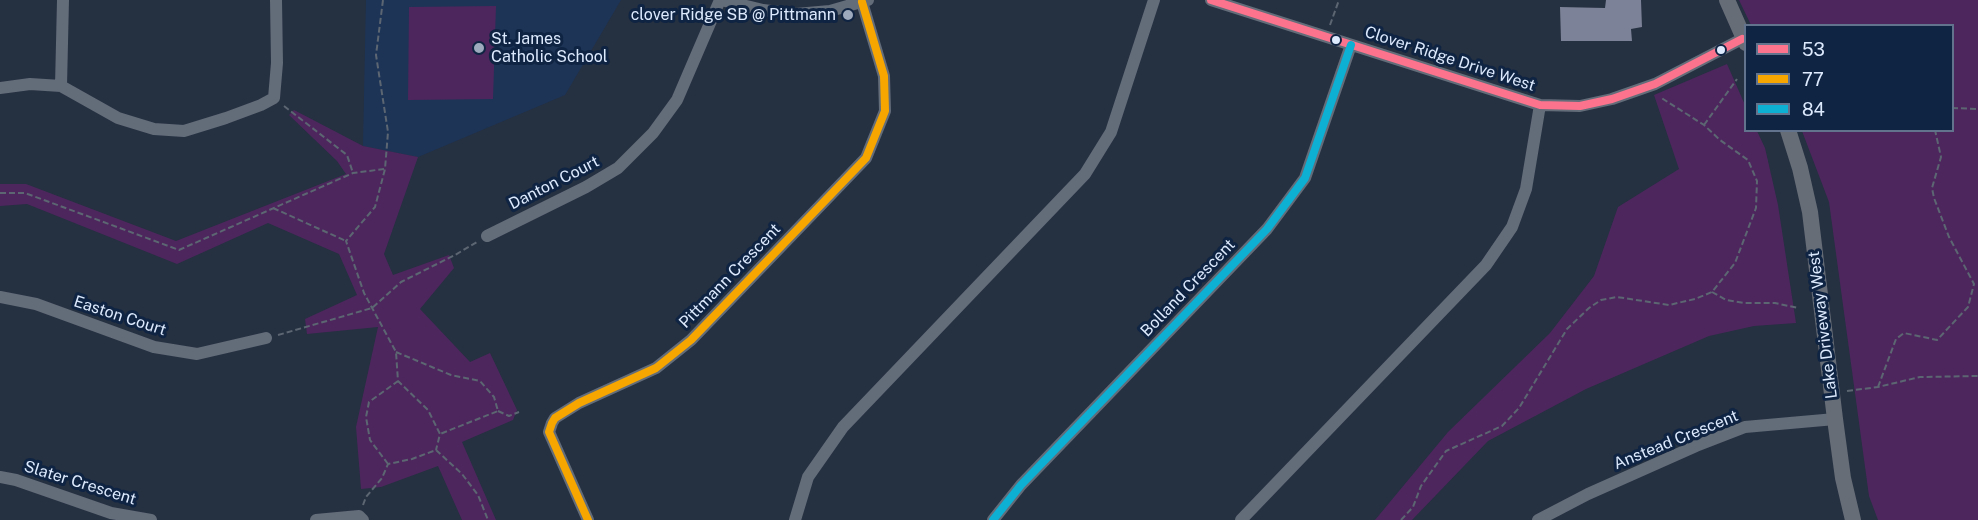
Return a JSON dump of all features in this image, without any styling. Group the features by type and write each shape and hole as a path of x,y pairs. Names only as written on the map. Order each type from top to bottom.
{"street":[{"path":"61,86 63,0"},
{"path":"0,88 30,84 61,86 118,118 154,129 184,131 261,105 274,98 277,63 276,0"},
{"path":"721,0 764,10 796,14 865,1"},
{"name":"Danton Court","path":"487,236 586,188 618,168 646,140 677,99 721,0"},
{"path":"795,520 807,477 843,427 1085,174 1111,132 1154,0"},
{"name":"Clover Ridge Drive West","path":"1212,0 1540,105 1580,106 1612,99 1655,84 1744,41"},
{"path":"1727,0 1744,41"},
{"name":"Pittmann Crescent","path":"588,520 549,432 552,423 555,418 579,403 656,368 691,340 866,158 885,111 884,76 865,1"},
{"name":"Bolland Crescent","path":"993,520 1021,485 1267,229 1305,178 1346,65 1351,45"},
{"path":"1241,520 1486,265 1512,227 1526,189 1540,105"},
{"name":"Lake Driveway West","path":"1789,132 1810,212 1843,478 1853,520"},
{"name":"Easton Court","path":"0,297 36,304 154,346 197,354 266,338"},
{"name":"Anstead Crescent","path":"1538,520 1588,494 1696,446 1745,428 1835,418"},
{"name":"Slater Crescent","path":"0,477 16,480 111,513 151,520"},
{"path":"316,520 361,518"}],"path":[{"path":"346,241 375,207 385,169 388,132 376,55 383,0"},
{"path":"1327,37 1339,0"},
{"path":"1704,125 1737,79"},
{"path":"1401,520 1413,507 1421,486 1446,451 1502,426 1519,408 1567,329 1589,309 1601,300 1617,297 1669,305 1695,299 1712,292 1735,263 1756,208 1757,181 1748,160 1704,125 1663,99 1655,84"},
{"path":"274,98 347,155 353,173"},
{"path":"1954,108 1978,109"},
{"path":"1878,387 1896,339 1904,333 1937,340 1968,307 1974,284 1950,237 1934,198 1932,188 1941,157 1935,132"},
{"path":"0,193 25,193 179,250 353,173 385,169"},
{"path":"273,208 346,241 359,280 396,351 398,381 428,410 440,434 436,450"},
{"path":"266,338 372,308 401,282 487,236"},
{"path":"1712,292 1726,300 1744,303 1775,303 1798,308"},
{"path":"396,351 452,375 480,381 494,397 498,411"},
{"path":"1832,393 1878,387 1920,377 1978,376"},
{"path":"387,464 370,440 366,417 369,402 398,381"},
{"path":"440,434 498,411 509,416 519,412"},
{"path":"387,464 412,459 436,450"},
{"path":"436,450 462,474 478,495 488,520"},
{"path":"361,518 366,497 382,478 387,464"}],"shaded area":[{"name":"St. James Catholic School","path":"366,0 621,0 565,95 418,157 363,146"},
{"path":"1739,0 1978,0 1978,520 1878,520 1869,496 1829,202 1802,132 1954,132 1954,24 1751,24"},
{"path":"496,6 493,99 408,100 409,7"},
{"path":"1727,64 1744,103 1744,132 1757,132 1765,148 1778,205 1796,323 1754,326 1709,336 1586,389 1488,441 1412,520 1375,520 1448,432 1550,333 1594,276 1618,207 1679,169 1654,95"},
{"path":"294,110 363,146 418,157 384,254 393,275 449,255 454,268 420,309 470,362 490,353 517,410 513,420 462,442 496,520 462,520 438,466 381,487 361,489 356,427 378,327 307,334 305,319 357,295 339,254 268,223 177,264 27,204 0,206 0,184 26,184 176,241 346,174 337,161 289,115"}],"building":[{"path":"1606,0 1641,0 1642,27 1631,29 1632,41 1561,41 1560,7 1605,8"}],"transit line":[{"name":"53","path":"1211,0 1540,105 1580,106 1612,99 1655,84 1742,39"},
{"name":"77","path":"588,520 549,432 552,423 555,418 579,403 656,368 691,340 866,158 885,111 884,76 862,2"},
{"name":"84","path":"993,520 1021,485 1267,229 1305,178 1351,45"}],"place":[{"name":"clover Ridge SB @ Pittmann","path":"848,15"},
{"name":"St. James Catholic School","path":"479,48"}]}
